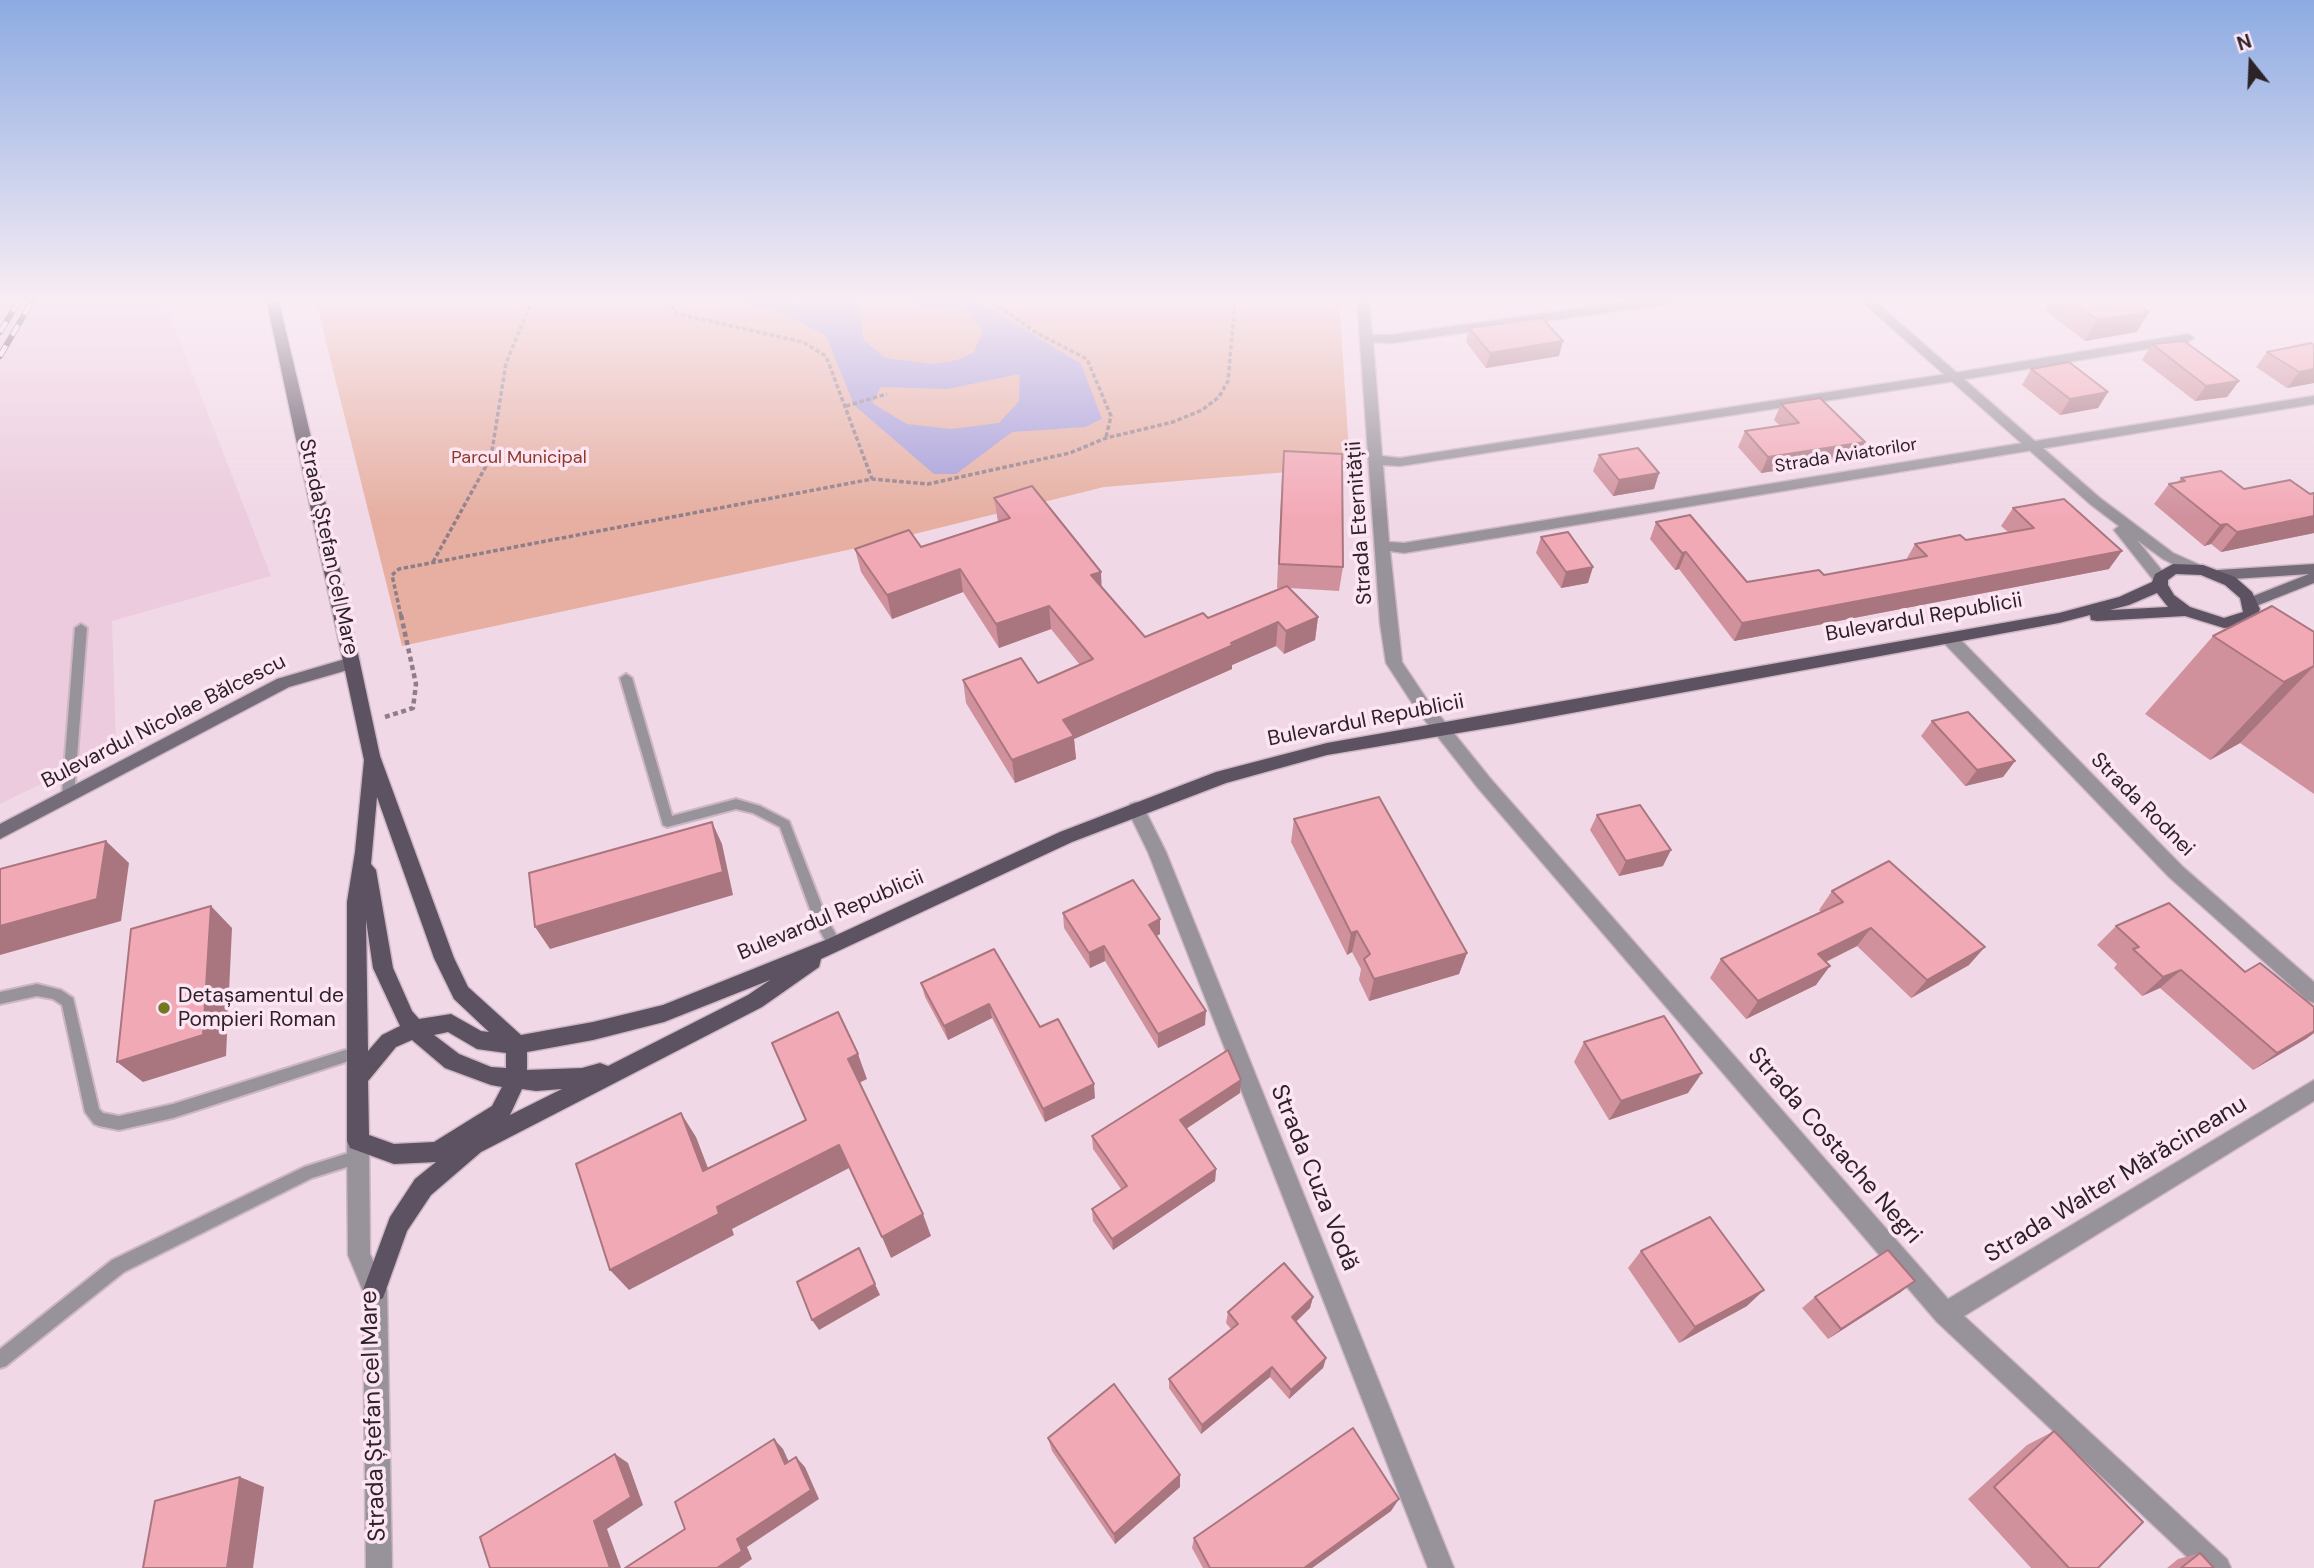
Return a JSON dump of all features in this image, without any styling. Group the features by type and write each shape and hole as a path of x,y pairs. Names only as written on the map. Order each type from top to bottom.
{"main road":[{"name":"Strada Ștefan cel Mare","path":"288,371 371,756"},
{"name":"Bulevardul Republicii","path":"358,1077 389,1041 415,1029 451,1023 477,1040 517,1045 593,1031 664,1013 835,945 1066,837 1222,777 1327,749 2059,618 2124,601 2160,582 2173,569 2195,569"},
{"path":"2195,569 2218,575 2240,588 2268,624"},
{"path":"2218,575 2314,569"},
{"path":"2224,623 2244,620 2252,606 2284,588 2314,578"},
{"path":"2160,582 2168,599 2185,611 2224,623 2248,635"},
{"name":"Bulevardul Republicii","path":"2059,618 2185,611"},
{"name":"Bulevardul Nicolae Bălcescu","path":"0,832 283,683 352,663"},
{"path":"371,756 364,852 356,902 358,1149 394,1154 437,1152 473,1146"},
{"path":"371,756 444,958 461,993 517,1045 516,1079 500,1113 437,1152"},
{"path":"364,852 383,968 404,1017 425,1041 452,1061 491,1076 536,1082 582,1078 646,1058"},
{"path":"375,1290 398,1225 423,1187 473,1146 755,1001 835,945"}],"street":[{"name":"Strada Eternității","path":"1369,371 1388,623 1394,663 1441,730"},
{"path":"1947,371 2095,502 2168,556 2195,569"},
{"path":"1376,460 1400,462 1989,371"},
{"name":"Strada Aviatorilor","path":"1384,546 1405,548 2314,400"},
{"path":"2095,502 2160,582"},
{"name":"Strada Rodnei","path":"1949,638 2176,872 2314,994"},
{"name":"Strada Costache Negri","path":"1441,730 1945,1314 2218,1568"},
{"name":"Strada Cuza Vodă","path":"1136,809 1157,852 1441,1568"},
{"name":"Strada Walter Mărăcineanu","path":"1945,1314 2314,1090"},
{"name":"Strada Ștefan cel Mare","path":"358,1149 359,1255 375,1290 379,1568"}],"lane":[{"path":"68,796 81,628"},
{"path":"626,678 667,822 736,804 756,809 785,824 821,920 835,945"},
{"path":"0,998 37,990 56,994 68,1002 92,1112 99,1119 119,1123 173,1111 358,1052"},
{"path":"0,1360 118,1266 358,1149"}],"path":[{"path":"432,562 491,457 505,371"},
{"path":"833,371 872,479"},
{"path":"1091,371 1111,416 1106,438"},
{"path":"365,724 414,708 416,684 391,575 399,569 872,479 928,484 1070,453 1106,438 1173,422 1202,410 1219,397 1228,381 1229,371"},
{"path":"846,406 887,394"}],"shaded area":[{"path":"0,371 191,371 271,576 112,621 116,747 0,804"},
{"path":"840,371 1084,371 1102,419 1085,427 1012,432 956,474 934,474 854,405","holes":["1020,374 1019,401 999,423 951,429 907,424 872,403 881,387 947,389"]}],"green space":[{"name":"Parcul Municipal","path":"333,371 1344,371 1350,467 1104,487 866,546 402,646"}],"building":[{"path":"2034,371 2081,371 2108,392 2070,399"},
{"path":"2187,371 2225,371 2239,381 2206,386"},
{"path":"1820,398 1865,442 1768,457 1745,431 1799,423 1781,404"},
{"path":"1638,448 1659,473 1619,480 1599,455"},
{"path":"1284,451 1342,454 1343,567 1279,564"},
{"path":"2221,471 2244,489 2290,480 2310,494 2314,493 2314,516 2237,532 2227,524 2220,525 2169,484 2185,481 2181,478"},
{"path":"1032,486 1101,572 1091,575 1145,637 1203,613 1208,618 1287,586 1318,617 1286,631 1278,622 1231,643 1233,645 1063,720 1074,736 1012,760 963,680 1021,658 1038,683 1093,659 1049,606 996,624 960,569 887,595 855,549 909,530 921,547 1010,518 994,498"},
{"path":"2064,499 2122,551 1742,623 1686,552 1682,553 1656,522 1690,515 1747,582 1819,570 1824,575 1927,556 1915,544 1960,535 1966,540 2034,528 2013,508"},
{"path":"1568,532 1593,567 1566,572 1541,537"},
{"path":"2272,606 2314,632 2314,666 2284,682 2213,636"},
{"path":"1968,712 2015,761 1977,770 1932,721"},
{"path":"1379,797 1467,953 1374,979 1364,959 1370,954 1357,931 1351,933 1294,819"},
{"path":"1640,805 1671,850 1626,861 1597,815"},
{"path":"712,822 723,872 535,927 529,873"},
{"path":"106,841 97,899 0,926 0,869"},
{"path":"1889,861 1985,947 1927,980 1871,928 1818,954 1830,966 1758,1001 1721,959 1843,902 1832,891"},
{"path":"1133,880 1160,919 1149,925 1206,1011 1158,1034 1104,946 1089,953 1063,913"},
{"path":"2169,903 2245,972 2260,963 2314,1007 2314,1031 2277,1053 2181,970 2163,977 2133,949 2139,947 2116,926"},
{"path":"211,906 203,1035 117,1062 131,929"},
{"path":"994,949 1040,1027 1058,1019 1094,1084 1043,1109 989,1004 944,1026 921,983"},
{"path":"838,1012 858,1054 848,1059 923,1214 882,1237 839,1145 717,1207 719,1214 610,1270 576,1164 681,1113 703,1171 806,1120 772,1043"},
{"path":"1664,1016 1702,1073 1621,1101 1584,1042"},
{"path":"1228,1050 1241,1080 1180,1120 1216,1169 1112,1239 1092,1209 1127,1186 1092,1136"},
{"path":"1710,1217 1764,1290 1695,1327 1641,1251"},
{"path":"859,1248 875,1284 812,1320 797,1282"},
{"path":"1888,1250 1915,1281 1841,1329 1815,1297"},
{"path":"1284,1263 1313,1297 1292,1317 1326,1358 1291,1390 1272,1367 1202,1425 1169,1379 1238,1324 1228,1312"},
{"path":"1114,1384 1180,1475 1114,1534 1048,1438"},
{"path":"1353,1428 1399,1499 1304,1568 1210,1568 1194,1538"},
{"path":"2054,1431 2143,1522 2098,1568 2069,1568 1994,1487"},
{"path":"774,1439 785,1464 796,1457 811,1490 737,1539 742,1551 717,1568 625,1568 685,1529 675,1502"},
{"path":"615,1454 631,1497 594,1521 610,1568 490,1568 480,1537"},
{"path":"240,1477 227,1568 143,1568 155,1501"},
{"path":"2200,1553 2214,1568 2181,1568"}],"place":[{"name":"Detașamentul de Pompieri Roman","path":"164,1008"}]}
